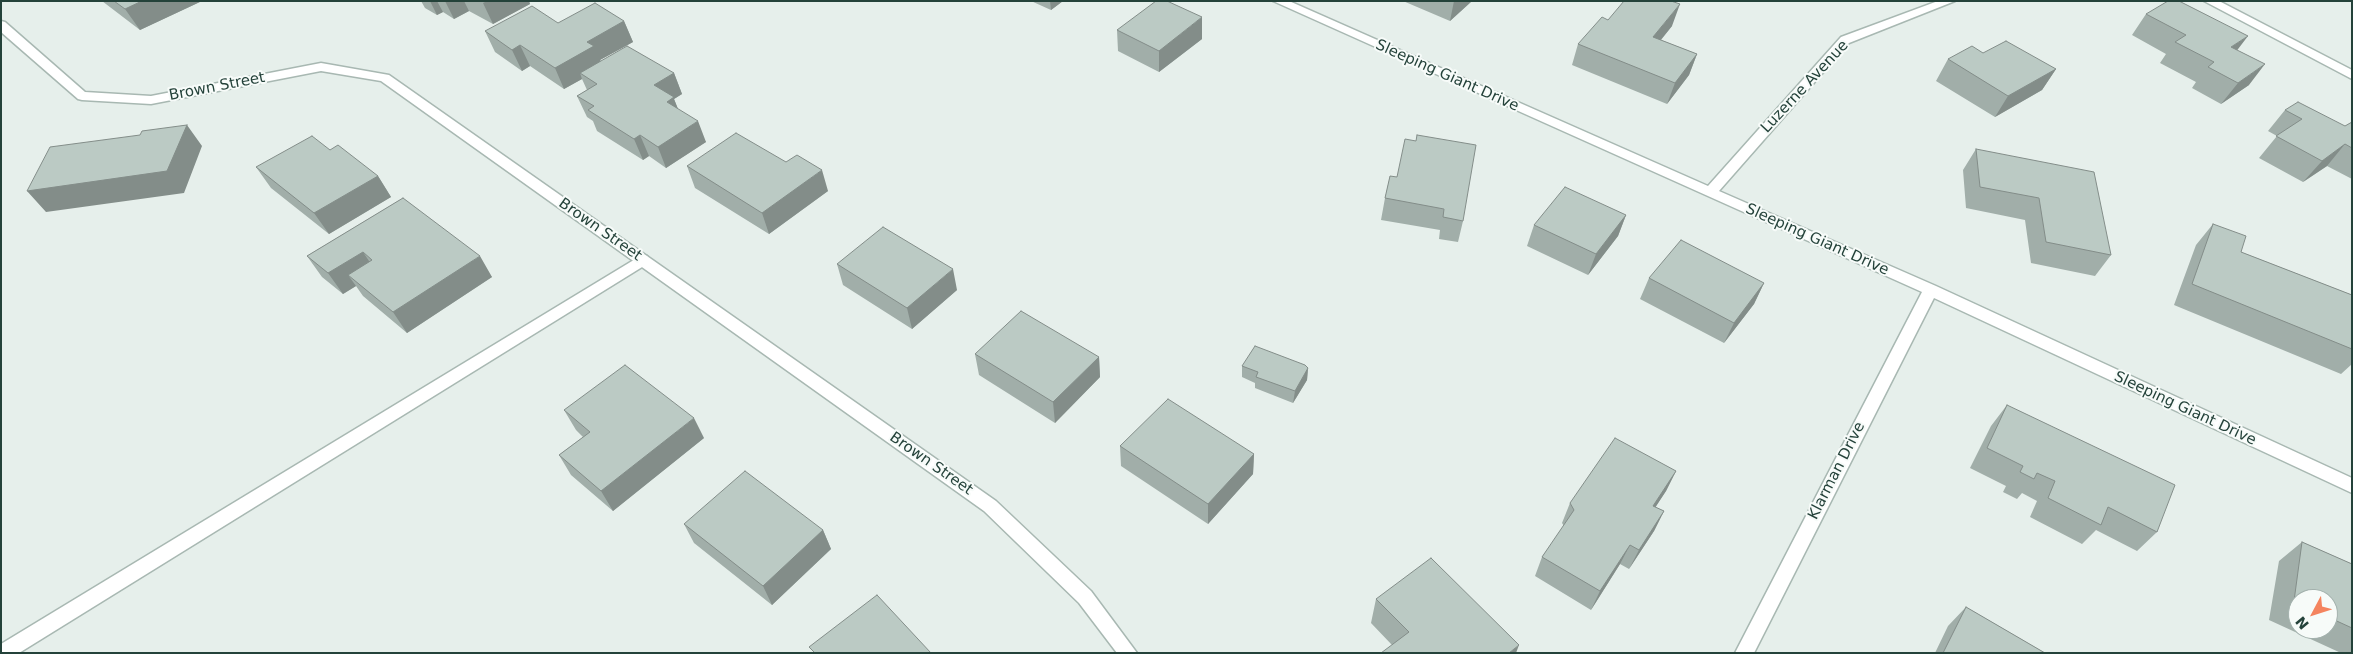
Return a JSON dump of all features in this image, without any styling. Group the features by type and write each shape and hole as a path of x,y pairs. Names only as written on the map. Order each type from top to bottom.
{"street":[{"name":"Sleeping Giant Drive","path":"1279,1 1931,290 2352,486"},
{"name":"Luzerne Avenue","path":"1710,192 1845,40 1949,1"},
{"path":"2210,1 2352,75"},
{"name":"Brown Street","path":"1,25 82,96 151,100 321,67 386,78 990,506 1085,598 1128,653"},
{"path":"4,653 642,260"},
{"name":"Klarman Drive","path":"1744,653 1931,290"}],"building":[{"path":"114,1 142,1 125,9"},
{"path":"1156,1 1167,1 1202,17 1159,51 1117,30"},
{"path":"1624,1 1671,1 1680,4 1653,37 1697,54 1675,83 1578,44 1602,17 1608,20"},
{"path":"2168,1 2179,1 2248,36 2231,47 2265,64 2238,83 2208,67 2214,62 2175,42 2186,35 2146,14"},
{"path":"595,3 624,21 587,42 594,46 555,68 520,45 512,50 485,31 532,6 558,23"},
{"path":"2006,41 2056,69 2008,96 1948,59 1972,46 1983,53"},
{"path":"627,46 674,73 654,85 674,97 667,102 698,121 658,147 640,135 634,139 588,110 594,106 577,96 597,84 580,73"},
{"path":"2298,102 2345,126 2352,122 2352,148 2345,144 2322,161 2276,136 2302,119 2285,110"},
{"path":"187,125 167,171 27,191 50,147 140,135 142,131"},
{"path":"736,133 786,162 797,155 822,170 762,213 687,166"},
{"path":"1417,135 1476,145 1463,221 1443,217 1444,209 1385,198 1390,176 1397,177 1405,139 1416,141"},
{"path":"312,136 330,150 338,145 378,176 314,213 256,167"},
{"path":"1976,149 2094,172 2111,255 2046,242 2039,198 1980,187"},
{"path":"1565,187 1626,215 1596,254 1534,225"},
{"path":"403,198 480,256 393,312 348,275 372,260 363,252 328,273 307,256"},
{"path":"2213,224 2246,236 2241,252 2352,295 2352,349 2192,284"},
{"path":"883,227 953,269 907,308 837,264"},
{"path":"1681,240 1764,283 1734,323 1649,278"},
{"path":"1021,311 1099,357 1053,402 975,354"},
{"path":"1255,346 1305,365 1308,368 1295,391 1256,377 1258,372 1242,366"},
{"path":"625,365 694,418 601,491 559,455 590,432 564,410"},
{"path":"1168,399 1254,454 1208,504 1120,446"},
{"path":"2007,405 2175,485 2157,532 2108,507 2101,525 2048,498 2055,481 2037,473 2034,479 2020,472 2023,466 1987,448"},
{"path":"1615,438 1676,471 1653,506 1664,511 1639,550 1630,545 1600,591 1542,557 1574,510 1570,503"},
{"path":"745,471 823,530 763,586 684,524"},
{"path":"2302,542 2352,564 2352,628 2338,622 2338,589 2296,589"},
{"path":"1431,558 1519,645 1509,653 1381,653 1409,632 1376,599"},
{"path":"877,595 931,653 815,653 809,647"},
{"path":"1966,607 2045,653 1943,653"}]}
